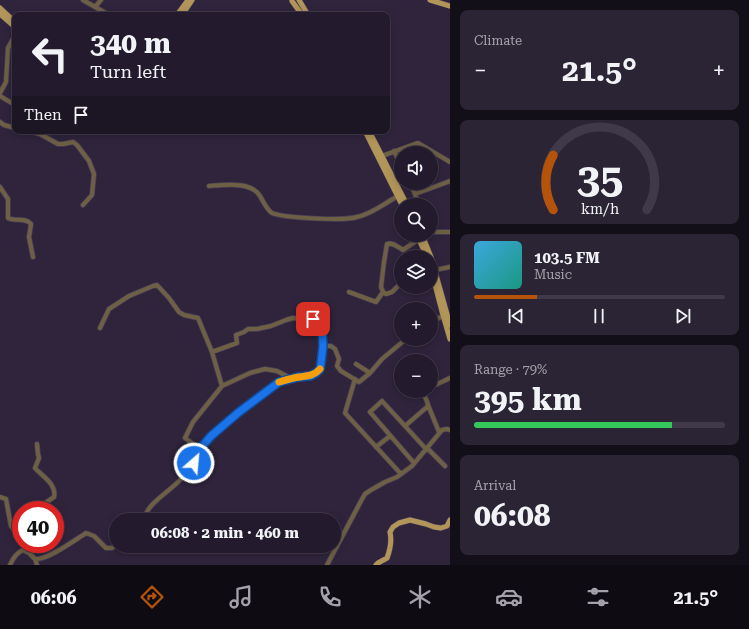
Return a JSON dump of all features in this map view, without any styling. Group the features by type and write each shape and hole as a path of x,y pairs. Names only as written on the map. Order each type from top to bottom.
{"main road":[{"path":"179,12 188,0"},
{"path":"184,12 192,0"},
{"path":"292,0 300,12"},
{"path":"299,0 306,12"},
{"path":"430,0 450,6"},
{"path":"0,8 12,19"},
{"path":"0,14 12,24"},
{"path":"367,134 403,198"},
{"path":"371,134 382,156 385,167 398,196"},
{"path":"438,288 450,339"},
{"path":"445,315 450,325"},
{"path":"376,565 387,558 390,551 390,532 399,522 410,520 441,528 447,526 450,520"}],"street":[{"path":"83,0 104,12"},
{"path":"95,7 101,0"},
{"path":"0,92 6,82 8,48 12,41"},
{"path":"0,96 12,103"},
{"path":"0,122 12,127"},
{"path":"40,134 58,144 72,142 77,145 89,161 94,174 92,195 83,205"},
{"path":"409,146 418,143 423,146"},
{"path":"382,156 394,151"},
{"path":"438,155 450,162"},
{"path":"415,194 450,180"},
{"path":"209,186 236,185 252,188 258,192 272,213 301,218 346,219 357,217 370,212 398,196"},
{"path":"0,187 8,199 8,218 25,220 31,224 29,237 33,257"},
{"path":"413,190 416,198"},
{"path":"438,232 450,232"},
{"path":"383,292 381,287 387,244 392,243 403,250 412,242"},
{"path":"438,268 450,267"},
{"path":"100,328 109,309 129,296 157,285 179,312 184,316 198,318 212,352 222,386"},
{"path":"383,292 386,294 394,290"},
{"path":"349,292 376,302 383,292"},
{"path":"438,318 445,315"},
{"path":"145,513 154,502 180,480 194,463 200,449 211,436 239,412 279,382 310,376 320,369 323,346 322,328 318,320 293,318 271,326 248,329 236,335 237,343 212,352"},
{"path":"323,346 331,346 335,349 339,359 337,366 341,371 359,382 398,346"},
{"path":"356,364 370,373"},
{"path":"200,449 185,438 193,422 222,386 250,373 265,369 277,371 292,379"},
{"path":"438,384 450,378"},
{"path":"355,379 346,413 401,474"},
{"path":"426,398 439,432"},
{"path":"414,463 370,412 382,401 426,449 445,466"},
{"path":"405,426 424,410 428,404"},
{"path":"327,565 365,494 401,474 414,463 439,432 447,429 450,430"},
{"path":"376,447 390,436"},
{"path":"37,444 39,458 35,468 44,475 53,487 55,494 54,497 48,501"},
{"path":"0,496 6,498 11,526"},
{"path":"35,559 45,558 86,533 94,536 106,548 109,548"},
{"path":"10,565 14,556 18,553"},
{"path":"29,553 35,559 37,565"}],"slow traffic":[{"path":"279,382 298,377 310,376 320,369"}],"route":[{"path":"194,463 200,449 211,436 239,412 279,382 298,377 310,376 320,369 323,346 322,328 318,320 313,319"}]}
